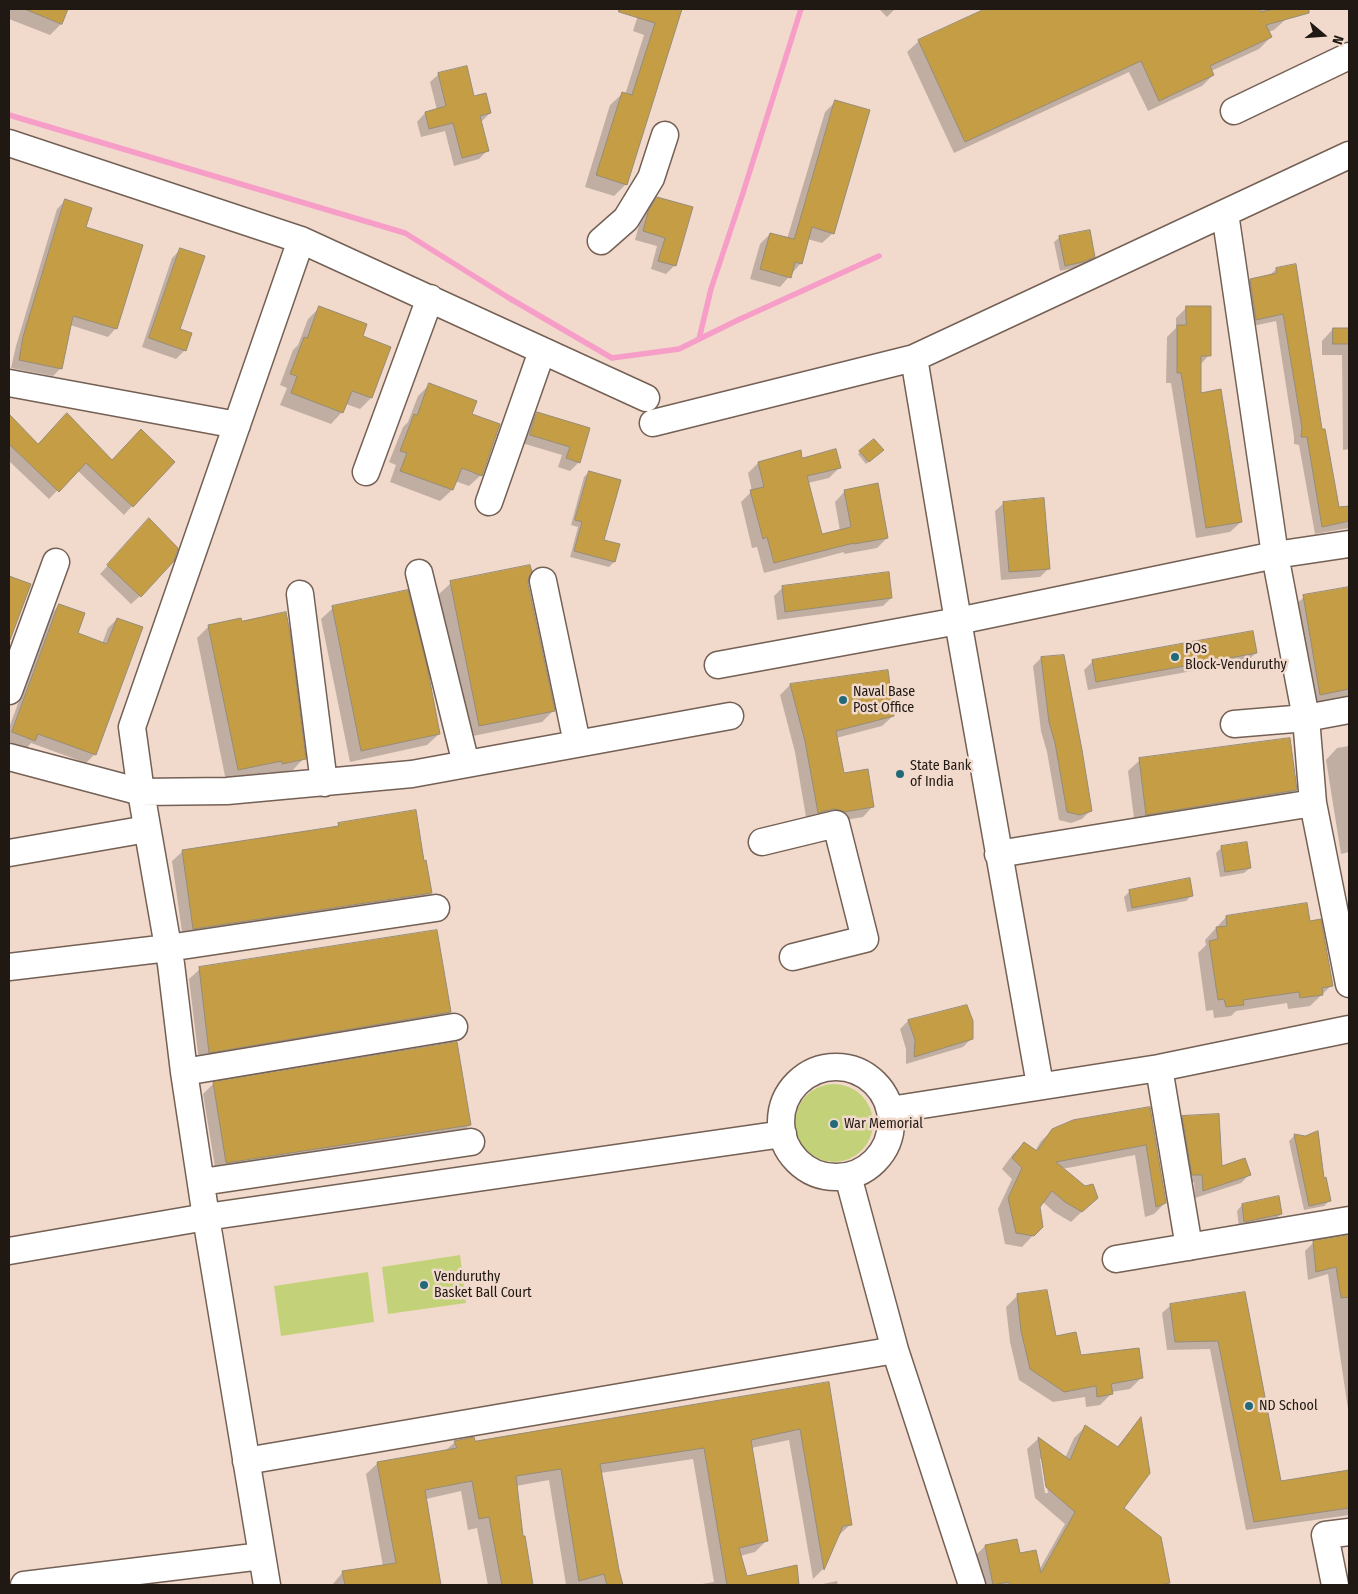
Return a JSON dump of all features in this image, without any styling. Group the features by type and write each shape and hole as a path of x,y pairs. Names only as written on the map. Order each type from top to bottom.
{"street":[{"path":"1234,111 1349,56"},
{"path":"601,241 626,219 651,178 665,134"},
{"path":"9,143 301,240 646,398"},
{"path":"653,423 914,358 1349,155"},
{"path":"1225,213 1275,555 1306,718 1313,803 1349,984"},
{"path":"267,1585 206,1217 184,1072 168,948 132,728 301,240"},
{"path":"366,472 430,298"},
{"path":"489,502 542,351"},
{"path":"914,358 998,854 1040,1085"},
{"path":"9,383 237,424"},
{"path":"718,665 958,621 1275,555 1349,544"},
{"path":"9,691 56,562"},
{"path":"419,573 466,764"},
{"path":"543,580 577,743"},
{"path":"300,594 324,783"},
{"path":"1234,724 1306,718 1349,710"},
{"path":"9,757 141,792 227,791 412,774 730,716"},
{"path":"998,854 1313,803"},
{"path":"762,842 836,824 865,939 793,957"},
{"path":"9,853 148,829"},
{"path":"9,967 168,948 436,908"},
{"path":"184,1072 454,1027"},
{"path":"890,1110 1040,1085 1159,1068 1349,1029"},
{"path":"839,1067 856,1071 872,1080 883,1093 890,1110 891,1127 887,1144 878,1158 864,1170 848,1176 831,1177 814,1173 800,1163 789,1150 783,1134 782,1117 786,1101 794,1087 806,1076 821,1069 839,1067"},
{"path":"1159,1068 1189,1247"},
{"path":"9,1251 206,1217 783,1134"},
{"path":"202,1182 471,1142"},
{"path":"848,1176 895,1350 972,1585"},
{"path":"1116,1259 1349,1220"},
{"path":"246,1461 895,1350"},
{"path":"1335,1585 1325,1535 1349,1532"},
{"path":"24,1585 262,1556"}],"green space":[{"path":"834,1084 849,1087 862,1095 870,1108 873,1123 870,1138 862,1151 849,1159 834,1162 819,1159 806,1151 798,1138 795,1123 798,1108 806,1095 819,1087"},
{"name":"Venduruthy Basket Ball Court","path":"460,1255 466,1303 388,1314 382,1267"},
{"path":"368,1272 374,1322 281,1336 274,1286"}],"building":[{"path":"25,9 68,9 62,24"},
{"path":"619,9 682,9 627,185 596,175 622,92 632,95 655,23 619,12"},
{"path":"985,9 1259,9 1261,12 1274,9 1309,9 1309,13 1266,25 1272,37 1210,66 1214,75 1159,101 1141,61 965,142 918,40"},
{"path":"467,66 474,96 486,93 491,113 480,116 489,151 462,158 453,123 429,129 425,112 446,106 438,73"},
{"path":"835,100 870,110 834,234 812,227 802,264 795,262 791,278 760,269 770,233 794,239"},
{"path":"657,197 693,207 676,266 658,261 665,238 643,231 648,212"},
{"path":"65,199 92,208 86,227 143,245 117,329 73,316 62,369 19,360 23,337"},
{"path":"1090,230 1095,257 1065,266 1059,236"},
{"path":"180,248 205,256 180,329 192,333 186,351 149,338"},
{"path":"1296,264 1322,429 1325,429 1339,507 1349,506 1349,521 1322,527 1307,437 1301,437 1302,428 1283,314 1256,320 1250,279 1277,273 1276,268"},
{"path":"319,306 367,324 363,336 391,347 372,398 352,391 343,413 291,393 297,376 290,374 304,337 307,338"},
{"path":"1186,306 1211,306 1211,356 1201,356 1201,393 1221,389 1242,522 1206,528 1181,373 1177,373 1177,325 1186,325"},
{"path":"1333,328 1349,328 1349,344 1333,344"},
{"path":"429,383 477,401 472,414 500,424 482,476 462,468 453,490 400,471 407,453 400,451 414,414 417,415"},
{"path":"537,412 590,428 580,463 566,458 570,447 530,435"},
{"path":"67,413 112,460 141,429 175,462 133,507 86,463 59,492 9,444 9,414 38,444"},
{"path":"874,439 884,450 869,462 859,451"},
{"path":"836,449 841,468 807,476 822,534 851,527 844,490 878,483 888,538 854,543 774,563 767,537 763,539 750,490 764,487 758,462 801,450 802,458"},
{"path":"589,471 621,480 604,540 620,544 615,562 574,551 582,522 575,520"},
{"path":"1044,498 1050,569 1009,572 1003,502"},
{"path":"149,518 178,548 174,561 141,597 107,565"},
{"path":"530,565 532,572 528,584 555,711 479,726 450,581"},
{"path":"889,572 892,598 785,612 782,586"},
{"path":"9,576 31,584 10,640 9,640"},
{"path":"1349,587 1349,689 1320,695 1303,595"},
{"path":"408,590 427,666 440,734 361,751 332,606"},
{"path":"59,604 85,613 78,633 107,644 117,618 143,627 96,755 38,734 35,741 12,732"},
{"path":"286,612 306,759 282,764 282,761 238,770 208,625 241,618 242,621"},
{"name":"POs Block-Venduruthy","path":"1253,631 1257,653 1096,682 1092,660"},
{"path":"1064,655 1092,811 1080,815 1067,812 1055,743 1049,722 1041,657"},
{"path":"888,670 894,716 836,731 844,773 868,769 874,807 844,812 833,809 818,813 805,741 790,684"},
{"path":"1290,738 1297,790 1146,815 1139,758"},
{"path":"416,810 424,861 426,860 432,893 193,929 182,850 339,826 338,823"},
{"path":"1247,842 1251,868 1225,872 1221,846"},
{"path":"1190,878 1193,896 1132,908 1129,890"},
{"path":"1307,903 1310,921 1321,919 1333,986 1322,988 1323,995 1300,998 1299,992 1243,1000 1244,1005 1226,1007 1224,999 1218,1000 1209,941 1218,939 1216,927 1227,926 1226,916"},
{"path":"437,930 451,1012 209,1053 199,967"},
{"path":"967,1005 973,1021 973,1039 914,1057 915,1040 908,1020"},
{"path":"457,1042 471,1125 226,1163 213,1082"},
{"path":"1150,1107 1166,1203 1156,1207 1146,1145 1056,1162 1085,1186 1093,1184 1098,1198 1082,1212 1065,1202 1052,1191 1040,1207 1043,1227 1034,1236 1016,1233 1008,1198 1022,1168 1012,1158 1024,1142 1037,1151 1052,1129 1073,1120"},
{"path":"1219,1114 1222,1166 1245,1158 1251,1175 1203,1191 1202,1175 1192,1175 1182,1116"},
{"path":"1318,1131 1324,1178 1326,1177 1331,1201 1309,1206 1294,1134 1305,1136"},
{"path":"1279,1196 1282,1214 1244,1222 1242,1204"},
{"path":"1349,1235 1349,1297 1341,1298 1336,1267 1316,1272 1313,1241"},
{"path":"1047,1290 1056,1336 1076,1332 1081,1355 1139,1348 1143,1378 1111,1384 1113,1394 1097,1397 1096,1386 1064,1392 1030,1369 1021,1331 1017,1294"},
{"name":"ND School","path":"1245,1292 1281,1481 1349,1470 1349,1508 1254,1522 1218,1341 1175,1342 1170,1304"},
{"path":"829,1382 852,1525 843,1526 824,1570 800,1429 751,1440 768,1541 739,1548 747,1576 797,1565 799,1585 727,1585 704,1448 600,1464 623,1585 607,1585 604,1574 579,1581 561,1469 516,1476 523,1536 525,1536 533,1585 502,1585 489,1517 479,1519 472,1481 425,1490 441,1585 345,1585 342,1571 396,1563 377,1462 457,1448 454,1441 474,1437 475,1441"},
{"path":"1141,1417 1150,1473 1124,1508 1161,1537 1170,1583 1160,1585 1010,1585 1009,1582 993,1585 985,1545 1017,1539 1020,1553 1036,1550 1041,1573 1075,1512 1046,1487 1038,1437 1070,1460 1085,1425 1118,1447"}],"waterway":[{"path":"699,339 711,289 801,9"},
{"path":"9,115 405,233 509,298 612,358 679,349 879,256"}],"place":[{"name":"POs Block-Venduruthy","path":"1175,657"},
{"name":"Naval Base Post Office","path":"843,700"},
{"name":"State Bank of India","path":"900,774"},
{"name":"War Memorial","path":"834,1124"},
{"name":"Venduruthy Basket Ball Court","path":"424,1285"},
{"name":"ND School","path":"1249,1406"}]}
